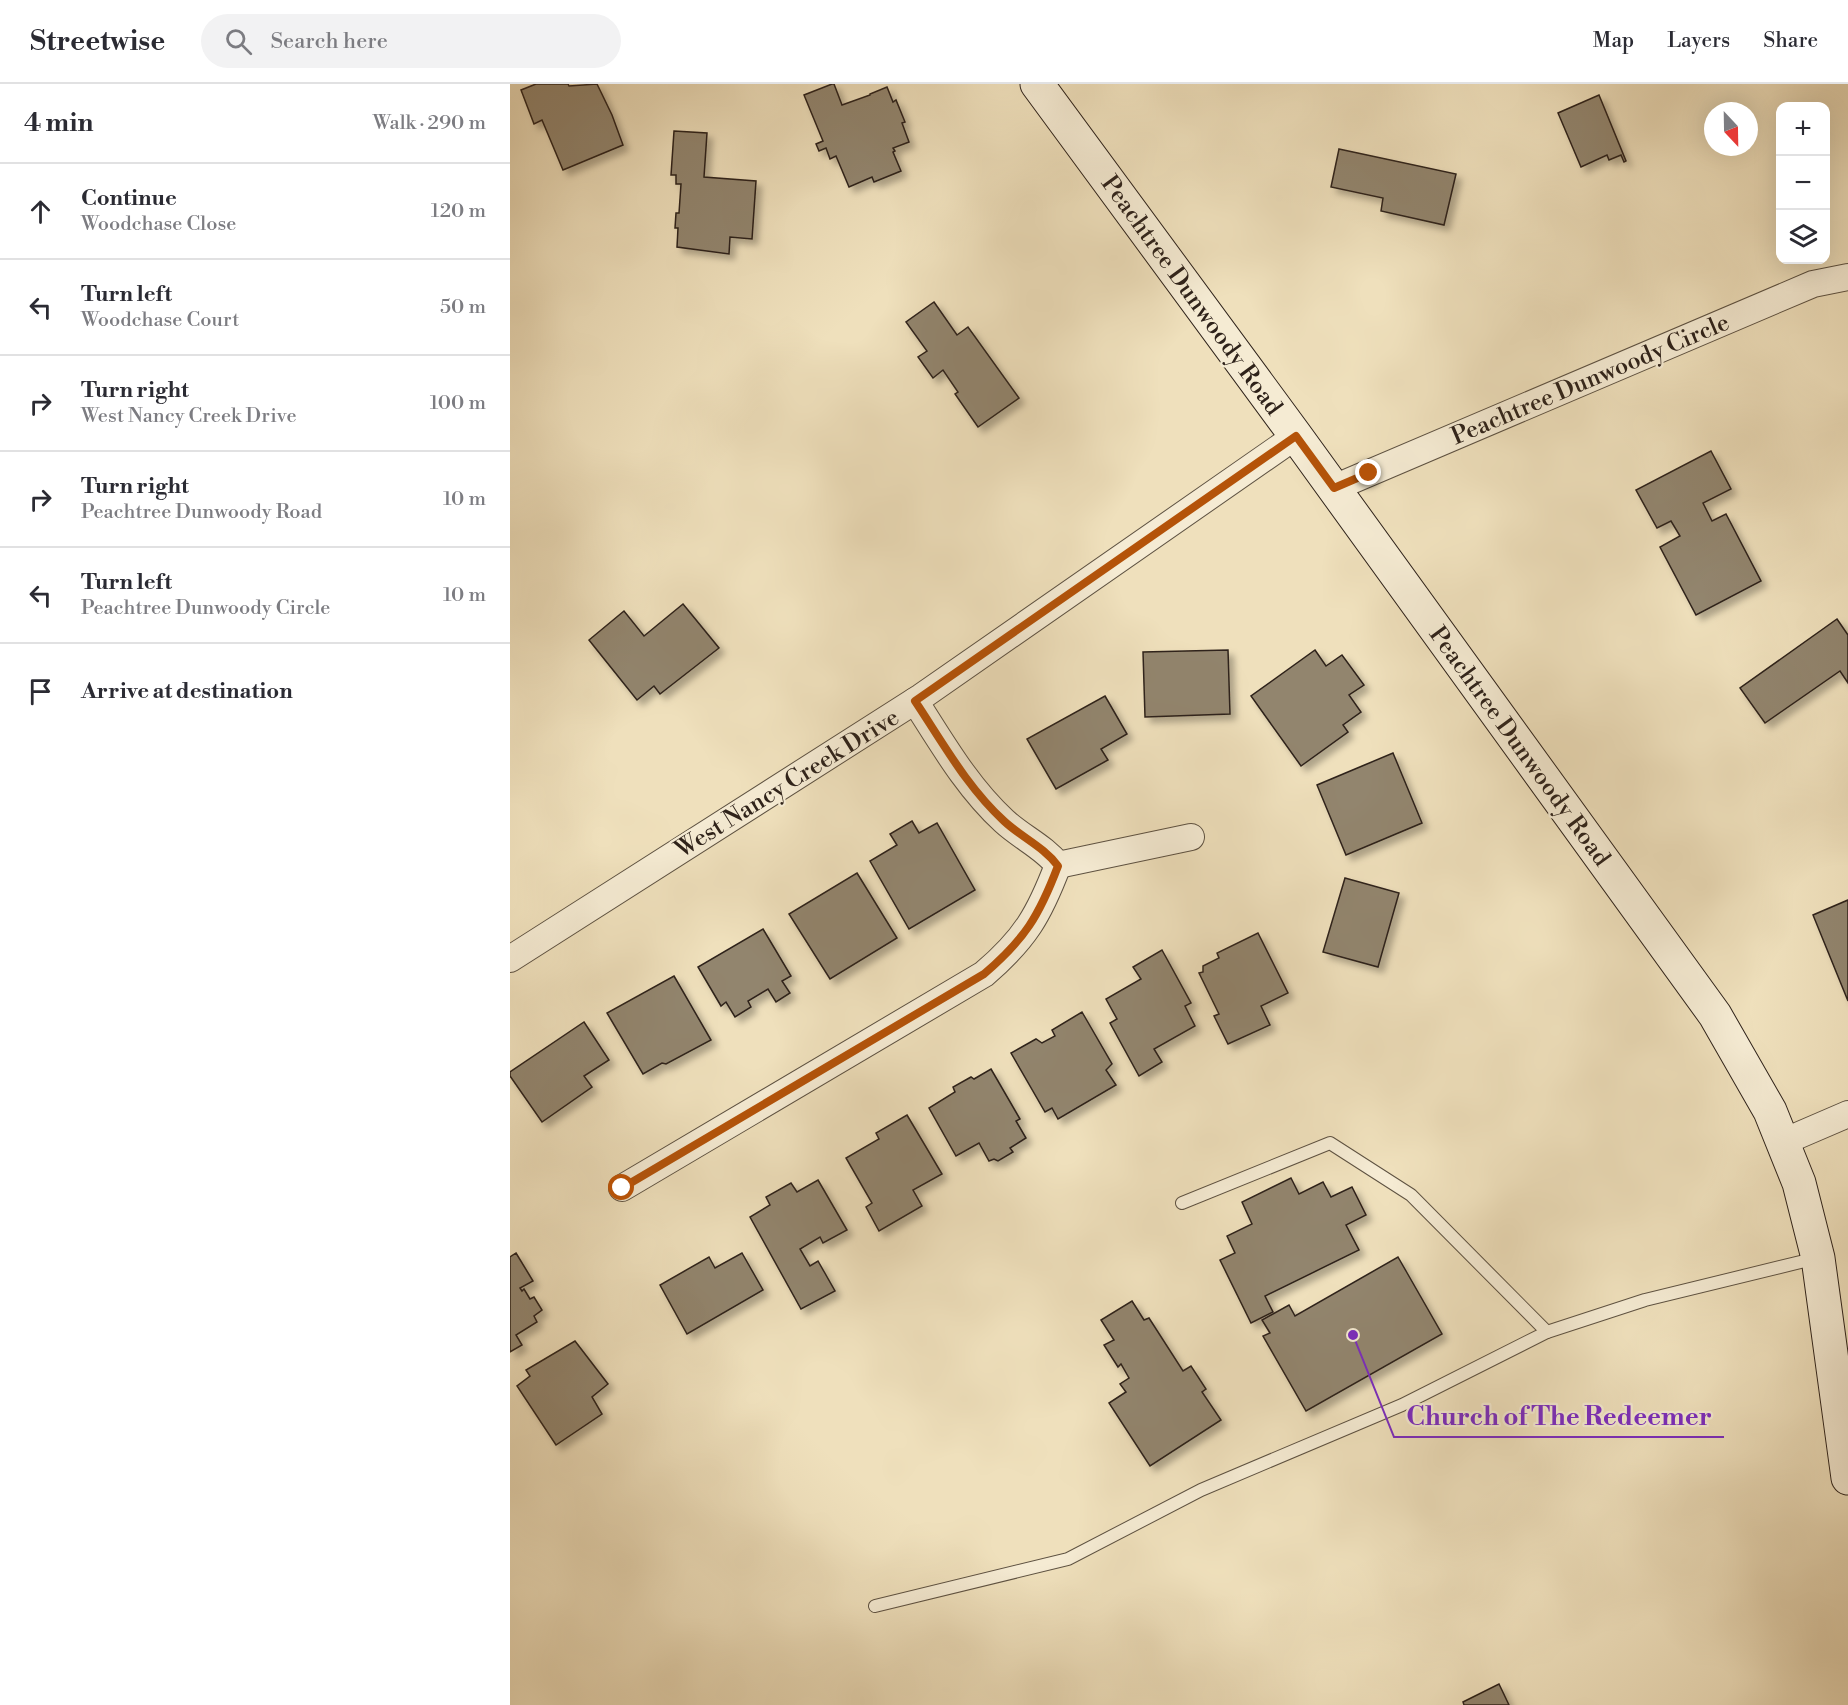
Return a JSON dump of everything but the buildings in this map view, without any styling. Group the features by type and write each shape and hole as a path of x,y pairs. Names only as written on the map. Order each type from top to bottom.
{"main road":[{"name":"Peachtree Dunwoody Road","path":"1037,84 1334,488 1716,1015 1770,1111 1799,1183 1818,1258 1848,1478"}],"street":[{"name":"Peachtree Dunwoody Circle","path":"1334,488 1812,284 1848,277"},
{"name":"West Nancy Creek Drive","path":"510,959 915,701 1296,436"},
{"path":"915,701 974,790 1005,822 1052,858 1058,866"},
{"path":"1058,866 1191,837"},
{"path":"622,1188 984,974 1005,956 1028,929 1044,902 1058,866"},
{"path":"1783,1142 1848,1114"}],"lane":[{"path":"1182,1203 1330,1143 1411,1195 1547,1332"},
{"path":"875,1606 1068,1559 1201,1490 1402,1405 1547,1332 1645,1300 1818,1258"}],"place":[{"name":"Church of The Redeemer","path":"1353,1335"}],"route":[{"path":"622,1188 984,974 1005,956 1028,929 1044,902 1058,866 1052,858 1005,822 974,790 915,701 1296,436 1334,488 1369,473"}]}
